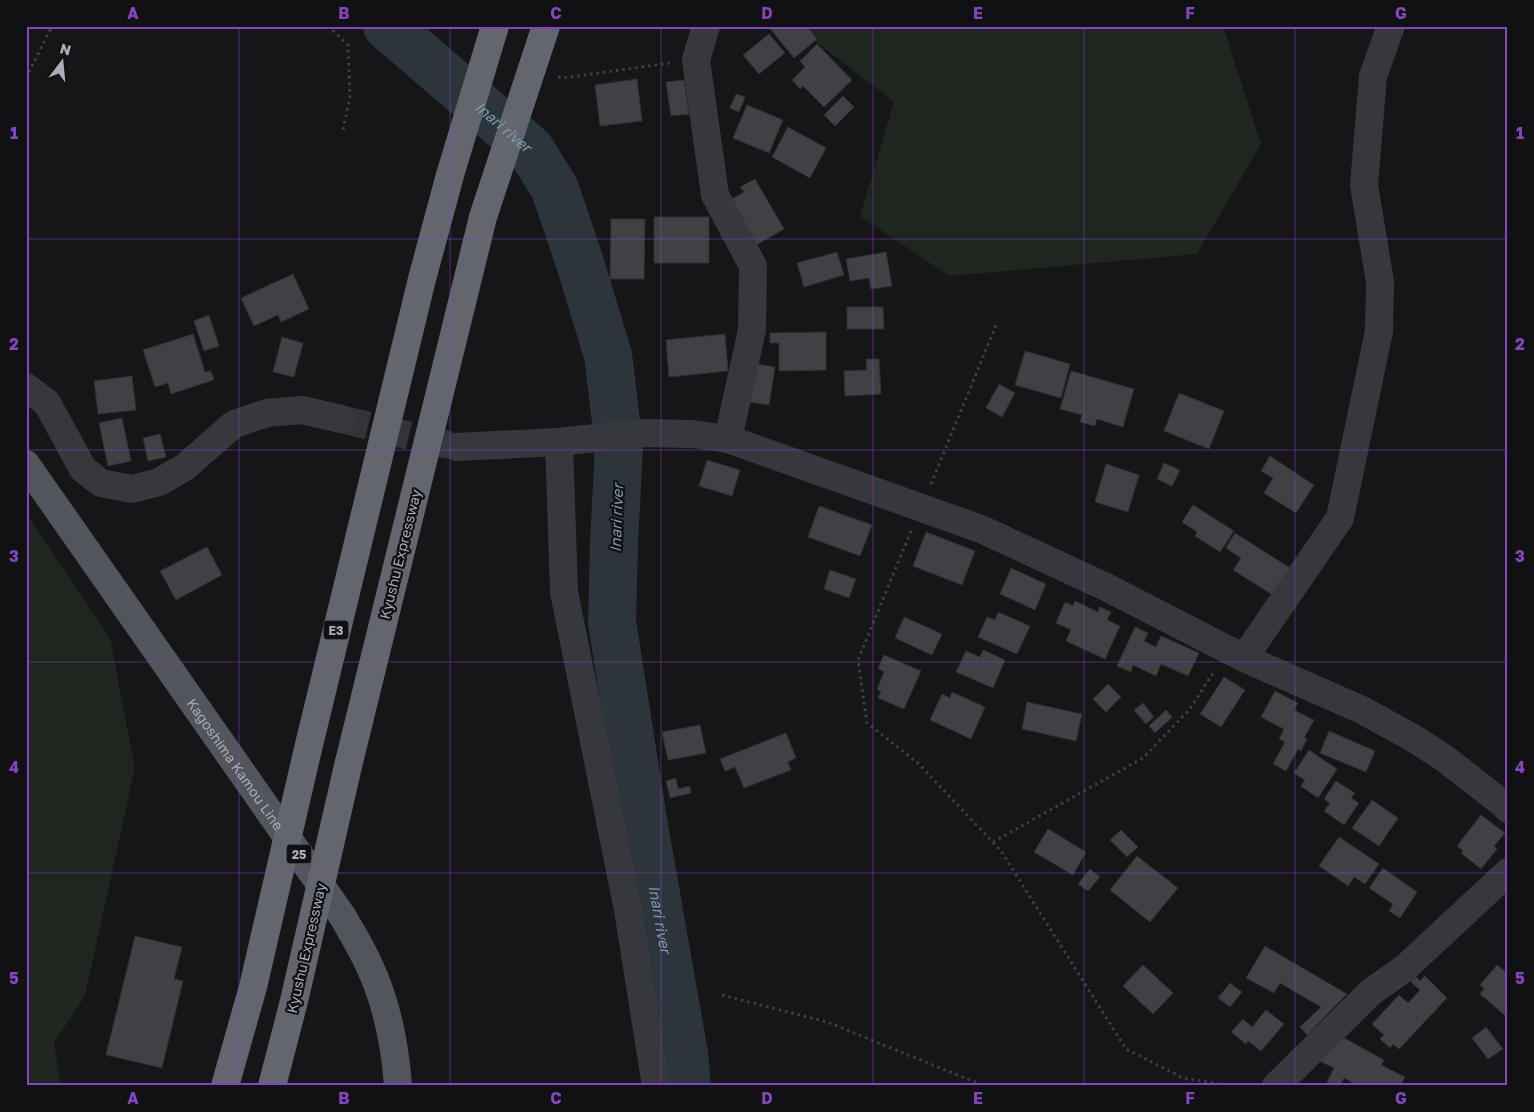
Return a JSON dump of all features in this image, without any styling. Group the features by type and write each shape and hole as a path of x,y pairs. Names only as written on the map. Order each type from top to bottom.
{"highway":[{"name":"E3","path":"225,1086 252,987 306,753 422,279 450,175 495,26"},
{"name":"Kyushu Expressway","path":"272,1086 294,1001 348,766 483,218 546,26"}],"main road":[{"name":"Kagoshima Kamou Line","path":"26,464 343,917 369,965 383,1001 396,1052 398,1086"}],"street":[{"path":"706,26 696,60 714,195 753,266 752,330 728,439"},
{"path":"1236,654 1340,518 1378,331 1380,282 1364,185 1374,76 1391,26"},
{"path":"26,387 47,403 83,469 102,483 132,489 159,482 185,467 234,424 267,413 302,410 341,420"},
{"path":"456,447 558,442 589,437 640,433 692,434 728,439 981,529 1106,587 1236,654 1362,710 1444,758 1508,809"},
{"path":"558,442 564,592 628,910 656,1086"},
{"path":"1276,1086 1372,992 1405,968 1508,872"}],"path":[{"path":"26,78 52,26"},
{"path":"328,26 348,45 350,97 343,130"},
{"path":"556,76 563,78 696,60"},
{"path":"996,326 858,660 867,723 919,764 1001,851 1126,1049 1183,1078 1232,1086"},
{"path":"993,842 1143,758 1190,709 1236,654"},
{"path":"722,995 827,1022 977,1083 978,1086"}],"shaded area":[{"path":"796,26 1223,26 1261,144 1197,254 949,276 860,216 894,102"},
{"path":"26,513 110,638 135,768 85,996 54,1043 61,1086 26,1086"}],"building":[{"path":"768,26 807,26 817,39 794,58"},
{"path":"769,34 785,53 759,74 743,55"},
{"path":"817,44 852,80 824,107 803,86 800,89 792,80 805,67 800,61"},
{"path":"637,79 642,121 600,126 595,85"},
{"path":"684,80 689,114 671,116 666,82"},
{"path":"736,94 745,97 739,112 730,108"},
{"path":"843,96 854,107 835,126 824,115"},
{"path":"747,105 783,120 769,153 733,138"},
{"path":"788,127 826,148 810,178 772,157"},
{"path":"755,179 784,229 756,245 730,200 744,192 740,187"},
{"path":"654,217 709,217 709,263 654,263"},
{"path":"611,219 645,219 644,279 610,279"},
{"path":"837,252 844,275 804,287 797,263"},
{"path":"886,252 892,286 871,289 869,278 850,281 846,259"},
{"path":"293,274 309,309 281,322 278,315 254,326 241,298"},
{"path":"847,307 883,307 884,329 847,329"},
{"path":"209,315 219,346 204,351 194,321"},
{"path":"826,332 826,370 779,371 779,343 770,343 770,333"},
{"path":"193,334 205,372 211,371 214,380 171,394 168,383 155,387 143,350"},
{"path":"725,334 728,371 669,377 666,340"},
{"path":"282,337 303,343 294,377 273,372"},
{"path":"1025,351 1070,364 1061,398 1015,385"},
{"path":"866,359 879,359 881,394 845,396 844,371 867,370"},
{"path":"756,364 775,367 769,405 749,402"},
{"path":"1071,371 1134,389 1123,427 1097,419 1095,426 1080,422 1082,415 1060,409"},
{"path":"132,376 136,410 98,414 94,381"},
{"path":"999,384 1015,393 1002,417 986,408"},
{"path":"1179,393 1224,411 1209,449 1164,431"},
{"path":"122,418 131,461 108,466 99,423"},
{"path":"160,434 166,457 148,461 143,438"},
{"path":"1270,456 1314,485 1296,513 1264,493 1273,478 1261,471"},
{"path":"707,460 740,470 732,496 699,486"},
{"path":"1164,463 1180,470 1172,486 1157,479"},
{"path":"1106,464 1139,475 1128,512 1095,502"},
{"path":"1193,505 1234,531 1220,552 1195,536 1197,532 1182,522"},
{"path":"819,506 872,525 860,556 808,537"},
{"path":"926,532 975,551 962,585 913,566"},
{"path":"1235,533 1290,568 1273,595 1233,570 1241,558 1226,548"},
{"path":"207,547 222,575 176,600 160,571"},
{"path":"1011,568 1046,584 1035,610 1000,594"},
{"path":"830,570 856,579 849,598 824,589"},
{"path":"1075,601 1098,612 1100,607 1111,612 1107,620 1120,626 1105,659 1066,641 1071,630 1056,623 1065,602 1073,606"},
{"path":"998,612 1030,626 1017,654 978,637 987,617 995,620"},
{"path":"904,617 942,634 932,655 895,638"},
{"path":"1135,627 1148,633 1144,641 1156,647 1161,636 1199,653 1188,676 1161,664 1156,676 1133,665 1131,672 1117,666"},
{"path":"983,650 1005,660 993,688 956,672 966,651 980,657"},
{"path":"884,655 921,671 904,709 878,698 881,692 877,689 884,672 878,668"},
{"path":"1224,677 1245,690 1221,727 1200,714"},
{"path":"1108,684 1121,697 1106,712 1093,699"},
{"path":"1275,691 1298,703 1294,710 1314,720 1304,738 1307,739 1301,751 1298,749 1286,771 1273,764 1285,742 1279,739 1284,729 1261,717"},
{"path":"952,692 985,707 971,739 930,720 942,694 950,698"},
{"path":"1027,702 1082,714 1076,741 1022,729"},
{"path":"1143,703 1154,717 1146,724 1134,710"},
{"path":"1166,710 1172,717 1155,733 1149,726"},
{"path":"700,725 706,753 668,760 662,732"},
{"path":"1329,731 1375,751 1366,772 1320,753"},
{"path":"786,733 796,758 788,762 791,770 744,788 735,767 725,771 720,759"},
{"path":"1309,750 1337,769 1318,798 1301,786 1305,780 1294,773"},
{"path":"676,778 678,789 690,786 691,793 670,798 666,781"},
{"path":"1336,781 1355,793 1351,798 1359,803 1344,825 1324,811 1330,803 1324,799"},
{"path":"1372,800 1398,818 1379,846 1352,828"},
{"path":"1481,815 1505,833 1494,846 1497,849 1481,869 1461,853 1463,851 1457,846"},
{"path":"1048,829 1086,852 1073,875 1034,852"},
{"path":"1121,830 1138,847 1127,857 1110,840"},
{"path":"1339,837 1379,864 1365,884 1354,877 1348,886 1319,866"},
{"path":"1137,856 1178,888 1150,922 1110,890"},
{"path":"1383,868 1417,892 1400,918 1389,911 1393,904 1369,888"},
{"path":"1090,869 1100,877 1088,891 1078,884"},
{"path":"135,936 182,947 174,979 183,981 162,1068 106,1055"},
{"path":"1265,946 1347,994 1307,1035 1300,1027 1321,1007 1280,983 1274,993 1246,978"},
{"path":"1143,965 1173,993 1153,1014 1123,986"},
{"path":"1497,965 1508,974 1508,1018 1480,994 1484,989 1480,985"},
{"path":"1425,976 1447,998 1399,1049 1393,1044 1390,1048 1380,1039 1384,1035 1372,1024 1399,995 1408,1003 1420,990 1411,982 1416,977 1420,981"},
{"path":"1230,983 1242,992 1230,1007 1218,998"},
{"path":"1266,1010 1284,1024 1261,1051 1248,1041 1246,1044 1231,1032 1243,1019 1252,1027"},
{"path":"1486,1027 1503,1049 1488,1059 1472,1038"},
{"path":"1344,1038 1384,1060 1381,1065 1405,1077 1402,1082 1409,1086 1358,1086 1344,1078 1340,1086 1327,1082 1334,1068 1316,1059"}],"waterway":[{"name":"Inari river","path":"387,26 531,150 555,189 608,355 619,446 612,622 643,820 684,1054 687,1086"}],"tunnel":[{"path":"341,419 452,446"}]}
